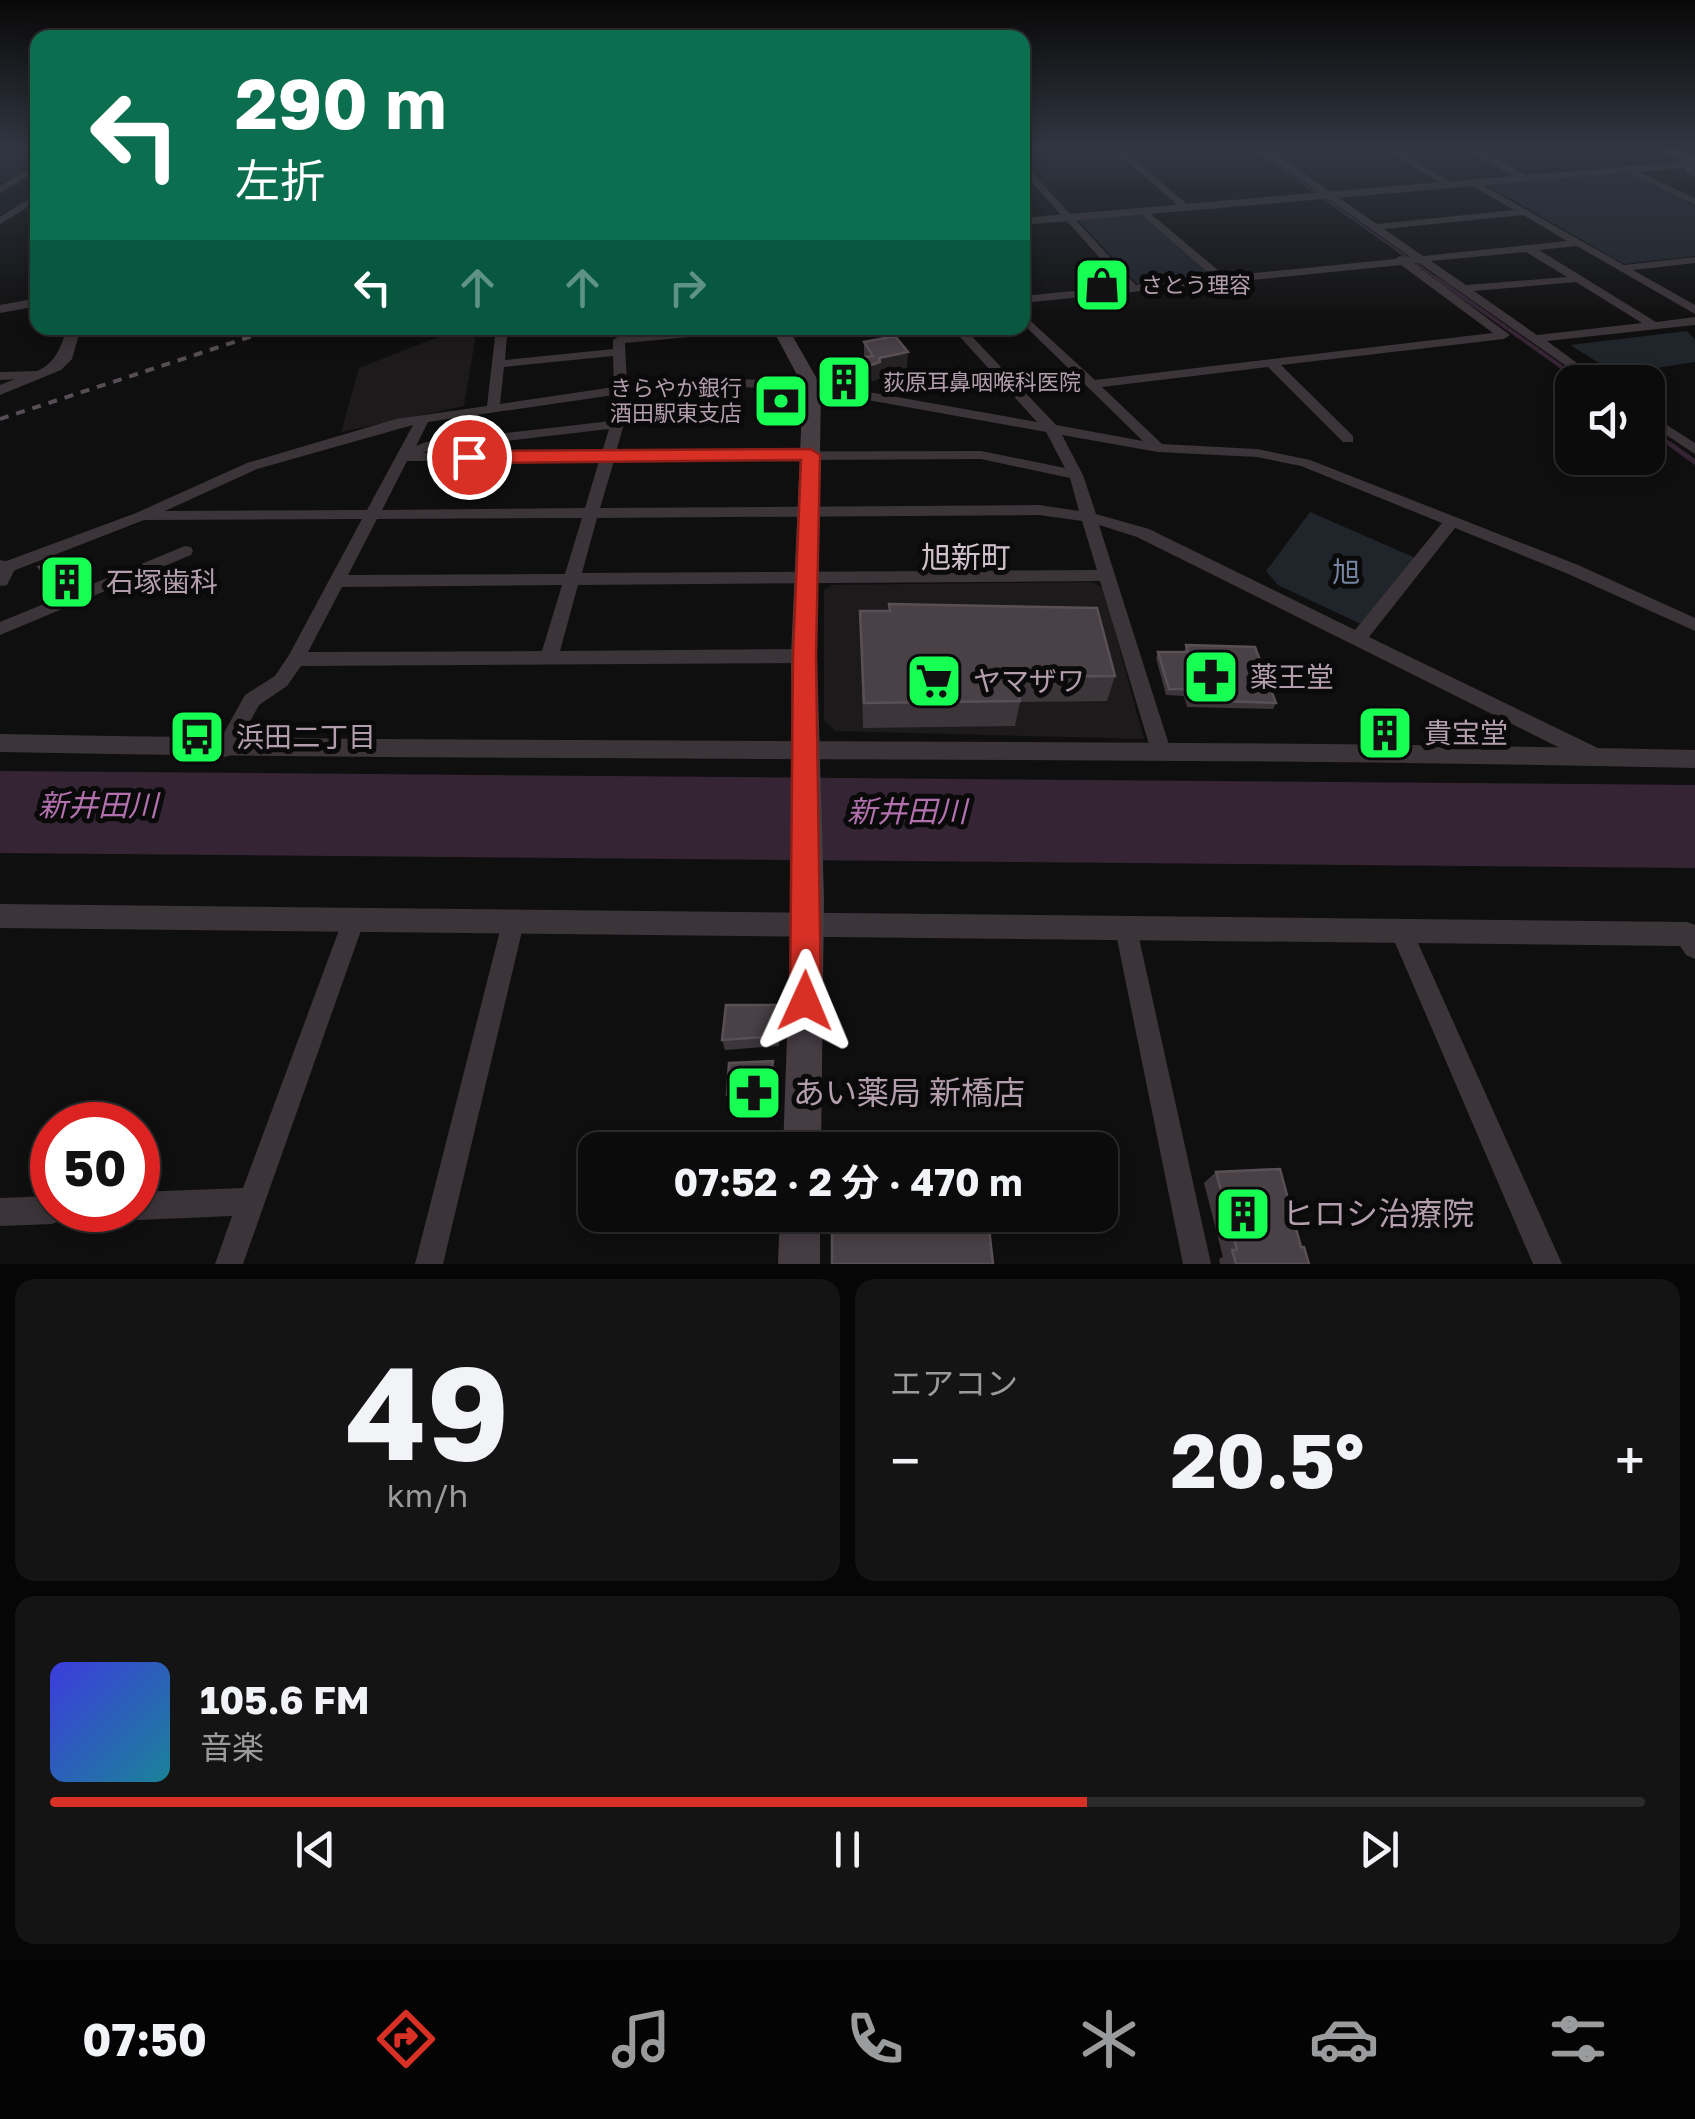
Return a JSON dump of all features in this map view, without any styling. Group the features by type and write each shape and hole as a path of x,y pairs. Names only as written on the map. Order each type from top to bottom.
{"main road":[{"path":"784,335 812,386 804,656 807,912 802,1132"},
{"path":"799,1264 800,1232"}],"street":[{"path":"1059,207 1134,289"},
{"path":"1030,221 1185,207"},
{"path":"1092,384 1504,335 1326,207"},
{"path":"1346,207 1572,365"},
{"path":"1516,207 1695,310"},
{"path":"1144,210 1223,280"},
{"path":"1375,227 1525,212"},
{"path":"1030,299 1579,243"},
{"path":"1528,248 1653,325"},
{"path":"1622,268 1695,260"},
{"path":"1463,289 1578,279"},
{"path":"0,309 30,303"},
{"path":"1534,339 1695,320"},
{"path":"1030,324 1158,448"},
{"path":"0,390 65,359 72,335"},
{"path":"493,408 502,335"},
{"path":"499,364 650,335"},
{"path":"964,335 1052,432 1076,475 1161,751"},
{"path":"548,657 593,515 616,424 622,390 619,340"},
{"path":"1271,363 1348,439"},
{"path":"0,376 37,375"},
{"path":"2,571 141,516 252,466 423,418 622,390 732,382 812,386 1052,432 1158,448 1257,452 1305,463 1589,576 1695,625"},
{"path":"225,748 252,700 281,681 296,659 423,418"},
{"path":"402,456 426,446 616,424"},
{"path":"1665,430 1695,450"},
{"path":"402,456 980,454 1076,475"},
{"path":"141,516 1039,510 1089,517 1144,533 1596,756"},
{"path":"1358,638 1451,523"},
{"path":"0,629 185,552"},
{"path":"337,580 1107,575"},
{"path":"296,659 804,656"},
{"path":"0,743 805,756 1161,751 1695,759"},
{"path":"0,916 513,924 807,912 1126,929 1687,934 1695,946"},
{"path":"230,1264 353,922"},
{"path":"429,1264 513,924"},
{"path":"1126,929 1198,1264"},
{"path":"1400,932 1548,1264"},
{"path":"160,1205 254,1200"},
{"path":"0,1212 30,1211"}],"shaded area":[{"path":"443,335 476,335 464,406 341,432 359,368"},
{"path":"1093,582 1103,588 1144,739 835,731 824,720 824,590 831,585"}],"green space":[{"path":"1525,207 1695,207 1695,256 1624,264"},
{"path":"1142,213 1214,276 1137,284 1078,220"},
{"path":"1687,331 1695,340 1695,362 1665,367 1602,365 1570,345"},
{"name":"旭","path":"1310,512 1418,559 1363,625 1278,585 1266,571"}],"water":[{"name":"新井田川","path":"0,771 1695,785 1695,868 0,853"}],"building":[{"path":"895,336 908,352 879,358 880,362 857,370 825,364 873,356 864,342"},
{"path":"767,380 792,381 793,399 768,400"},
{"path":"64,556 74,571 48,581 39,567"},
{"path":"889,604 1097,608 1115,676 1016,677 1020,701 864,703 860,611 890,611"},
{"name":"薬王堂","path":"1186,645 1255,647 1276,703 1189,700 1186,689 1169,689 1158,652 1188,652"},
{"path":"1387,707 1400,707 1407,721 1394,721"},
{"path":"726,1005 778,1005 778,1036 722,1040"},
{"name":"あい薬局 新橋店","path":"773,1061 771,1075 778,1077 776,1091 727,1095 729,1063"},
{"path":"1280,1169 1309,1264 1236,1264 1232,1250 1237,1250 1216,1172"},
{"path":"832,1232 989,1232 993,1264 832,1264"}],"waterway":[{"path":"1336,207 1439,280"},
{"path":"1436,278 1559,365"},
{"path":"1665,440 1673,446"},
{"path":"1670,444 1695,462"}],"railway":[{"path":"0,419 256,335"}],"place":[{"name":"さとう理容","path":"1102,285"},
{"name":"荻原耳鼻咽喉科医院","path":"844,382"},
{"name":"きらやか銀行 酒田駅東支店","path":"781,401"},
{"name":"石塚歯科","path":"67,582"},
{"name":"薬王堂","path":"1211,677"},
{"name":"ヤマザワ","path":"934,681"},
{"name":"貴宝堂","path":"1385,733"},
{"name":"浜田二丁目","path":"197,737"},
{"name":"あい薬局 新橋店","path":"754,1093"},
{"name":"ヒロシ治療院","path":"1243,1214"}],"district":[{"name":"旭新町","path":"966,558"}],"route":[{"path":"469,457 811,455 804,656 808,899 805,1001"}]}
